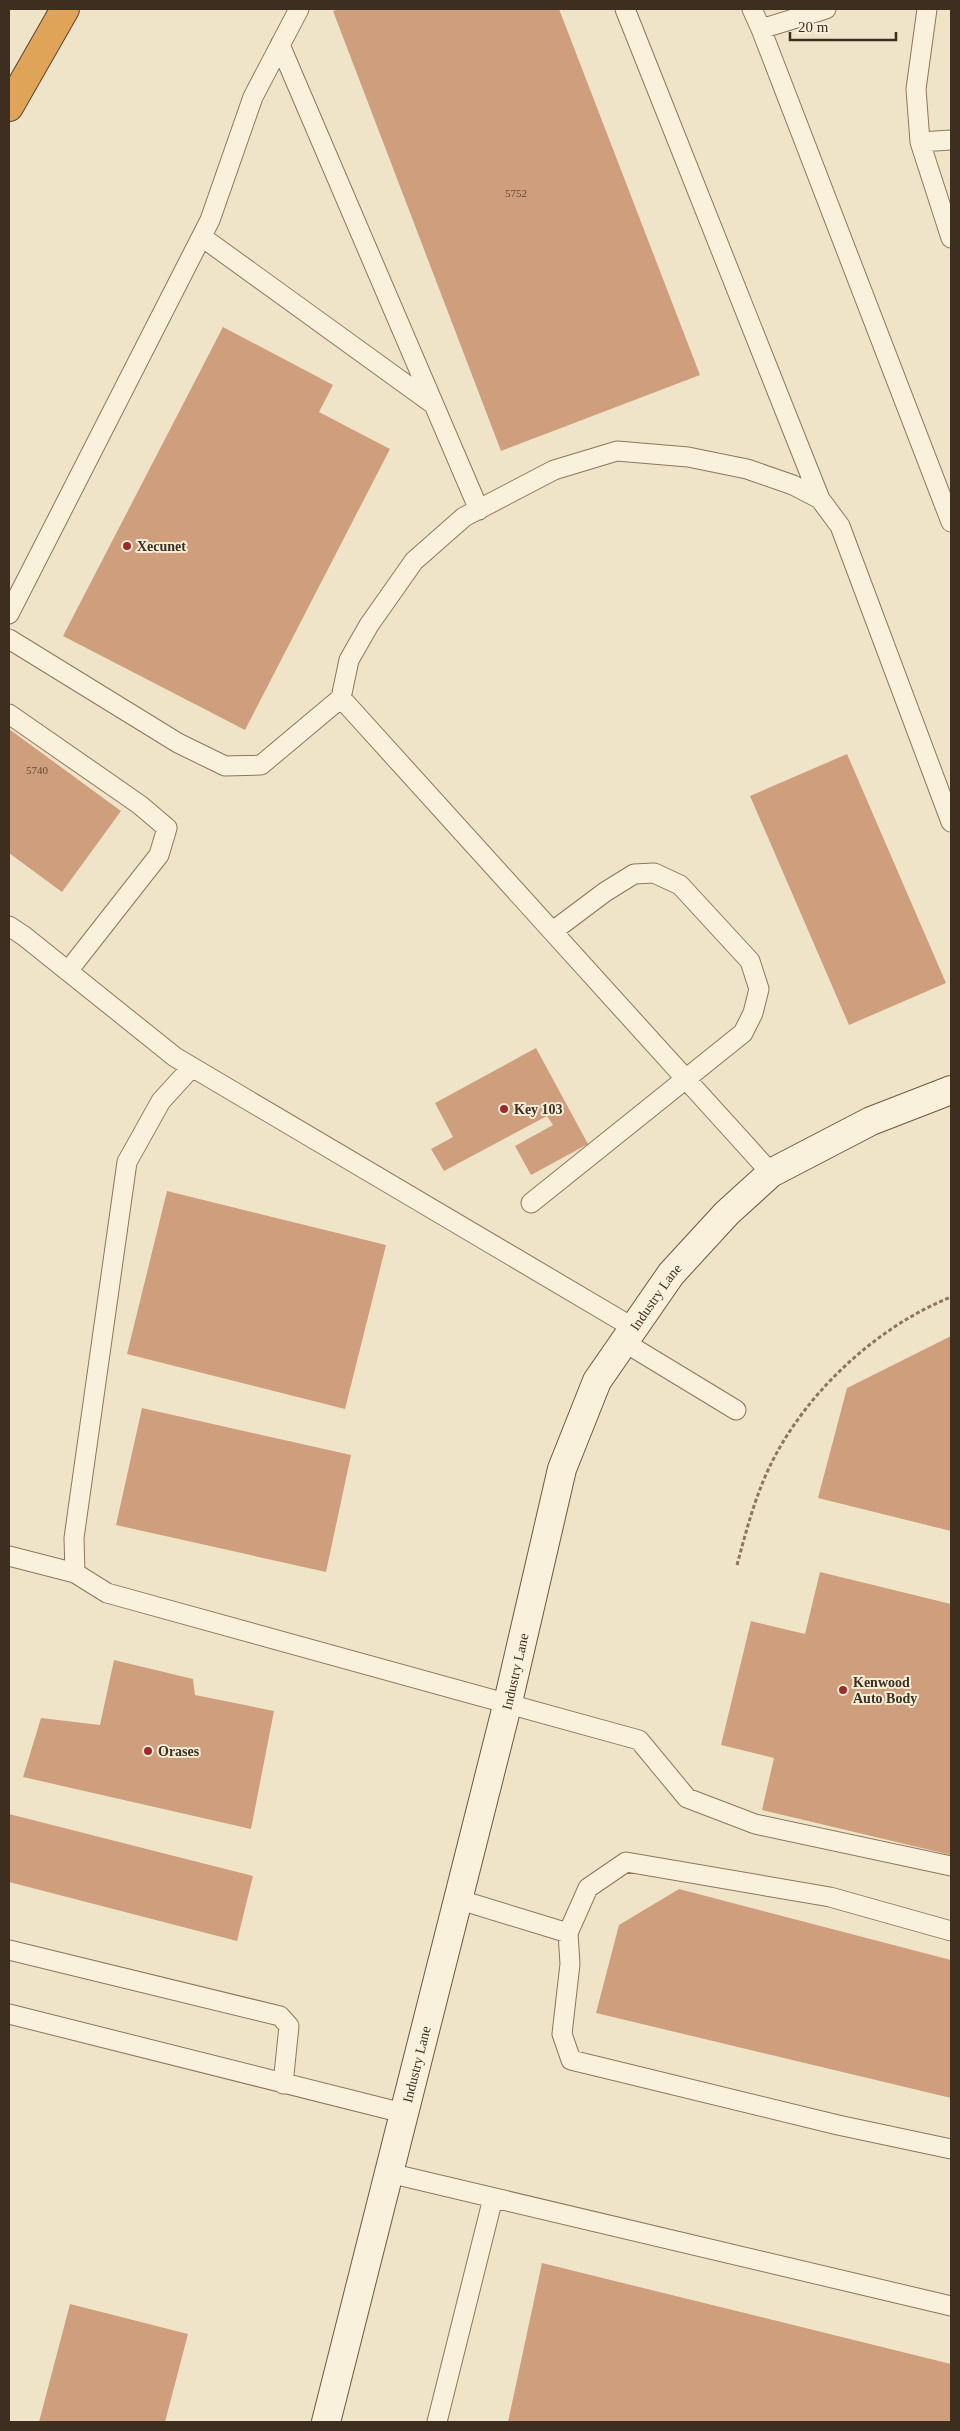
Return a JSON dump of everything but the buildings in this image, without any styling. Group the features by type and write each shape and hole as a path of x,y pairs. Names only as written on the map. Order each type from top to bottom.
{"highway":[{"path":"9,107 66,9"}],"street":[{"name":"Industry Lane","path":"326,2422 389,2173 402,2113 508,1702 562,1469 596,1381 671,1274 727,1213 771,1173 871,1121 951,1090"}],"lane":[{"path":"9,614 202,237 210,220 253,97 299,9"},
{"path":"625,9 820,499 840,526 951,822"},
{"path":"752,9 951,522"},
{"path":"761,29 826,9"},
{"path":"927,9 916,89 920,142 951,238"},
{"path":"280,45 479,510"},
{"path":"920,142 951,140"},
{"path":"202,237 433,404"},
{"path":"9,639 178,743 225,766 261,766 340,698 349,660 369,625 414,561 464,517 554,470 617,450 688,457 747,469 793,485 820,499"},
{"path":"340,698 771,1173"},
{"path":"9,714 140,805 168,828 159,855 68,971"},
{"path":"531,1203 743,1033 753,1013 759,989 750,961 680,885 654,873 634,874 604,892 553,931"},
{"path":"9,926 175,1057 628,1334 736,1410"},
{"path":"75,1573 74,1538 127,1162 161,1101 192,1067"},
{"path":"9,1556 75,1573 107,1593 508,1702 555,1718 639,1740 688,1798 746,1820 951,1866"},
{"path":"951,1932 830,1897 626,1862 588,1888 568,1933 570,1964 562,2034 571,2060 838,2125 951,2150"},
{"path":"457,1899 568,1933"},
{"path":"9,1950 280,2016 289,2026 283,2084"},
{"path":"9,2014 402,2113"},
{"path":"389,2173 951,2306"},
{"path":"438,2422 493,2198"}],"path":[{"path":"737,1565 752,1509 770,1466 797,1423 824,1387 858,1354 896,1326 951,1297"}],"place":[{"name":"Xecunet","path":"127,546"},
{"name":"Key 103","path":"504,1109"},
{"name":"Kenwood Auto Body","path":"843,1690"},
{"name":"Orases","path":"148,1751"}]}
